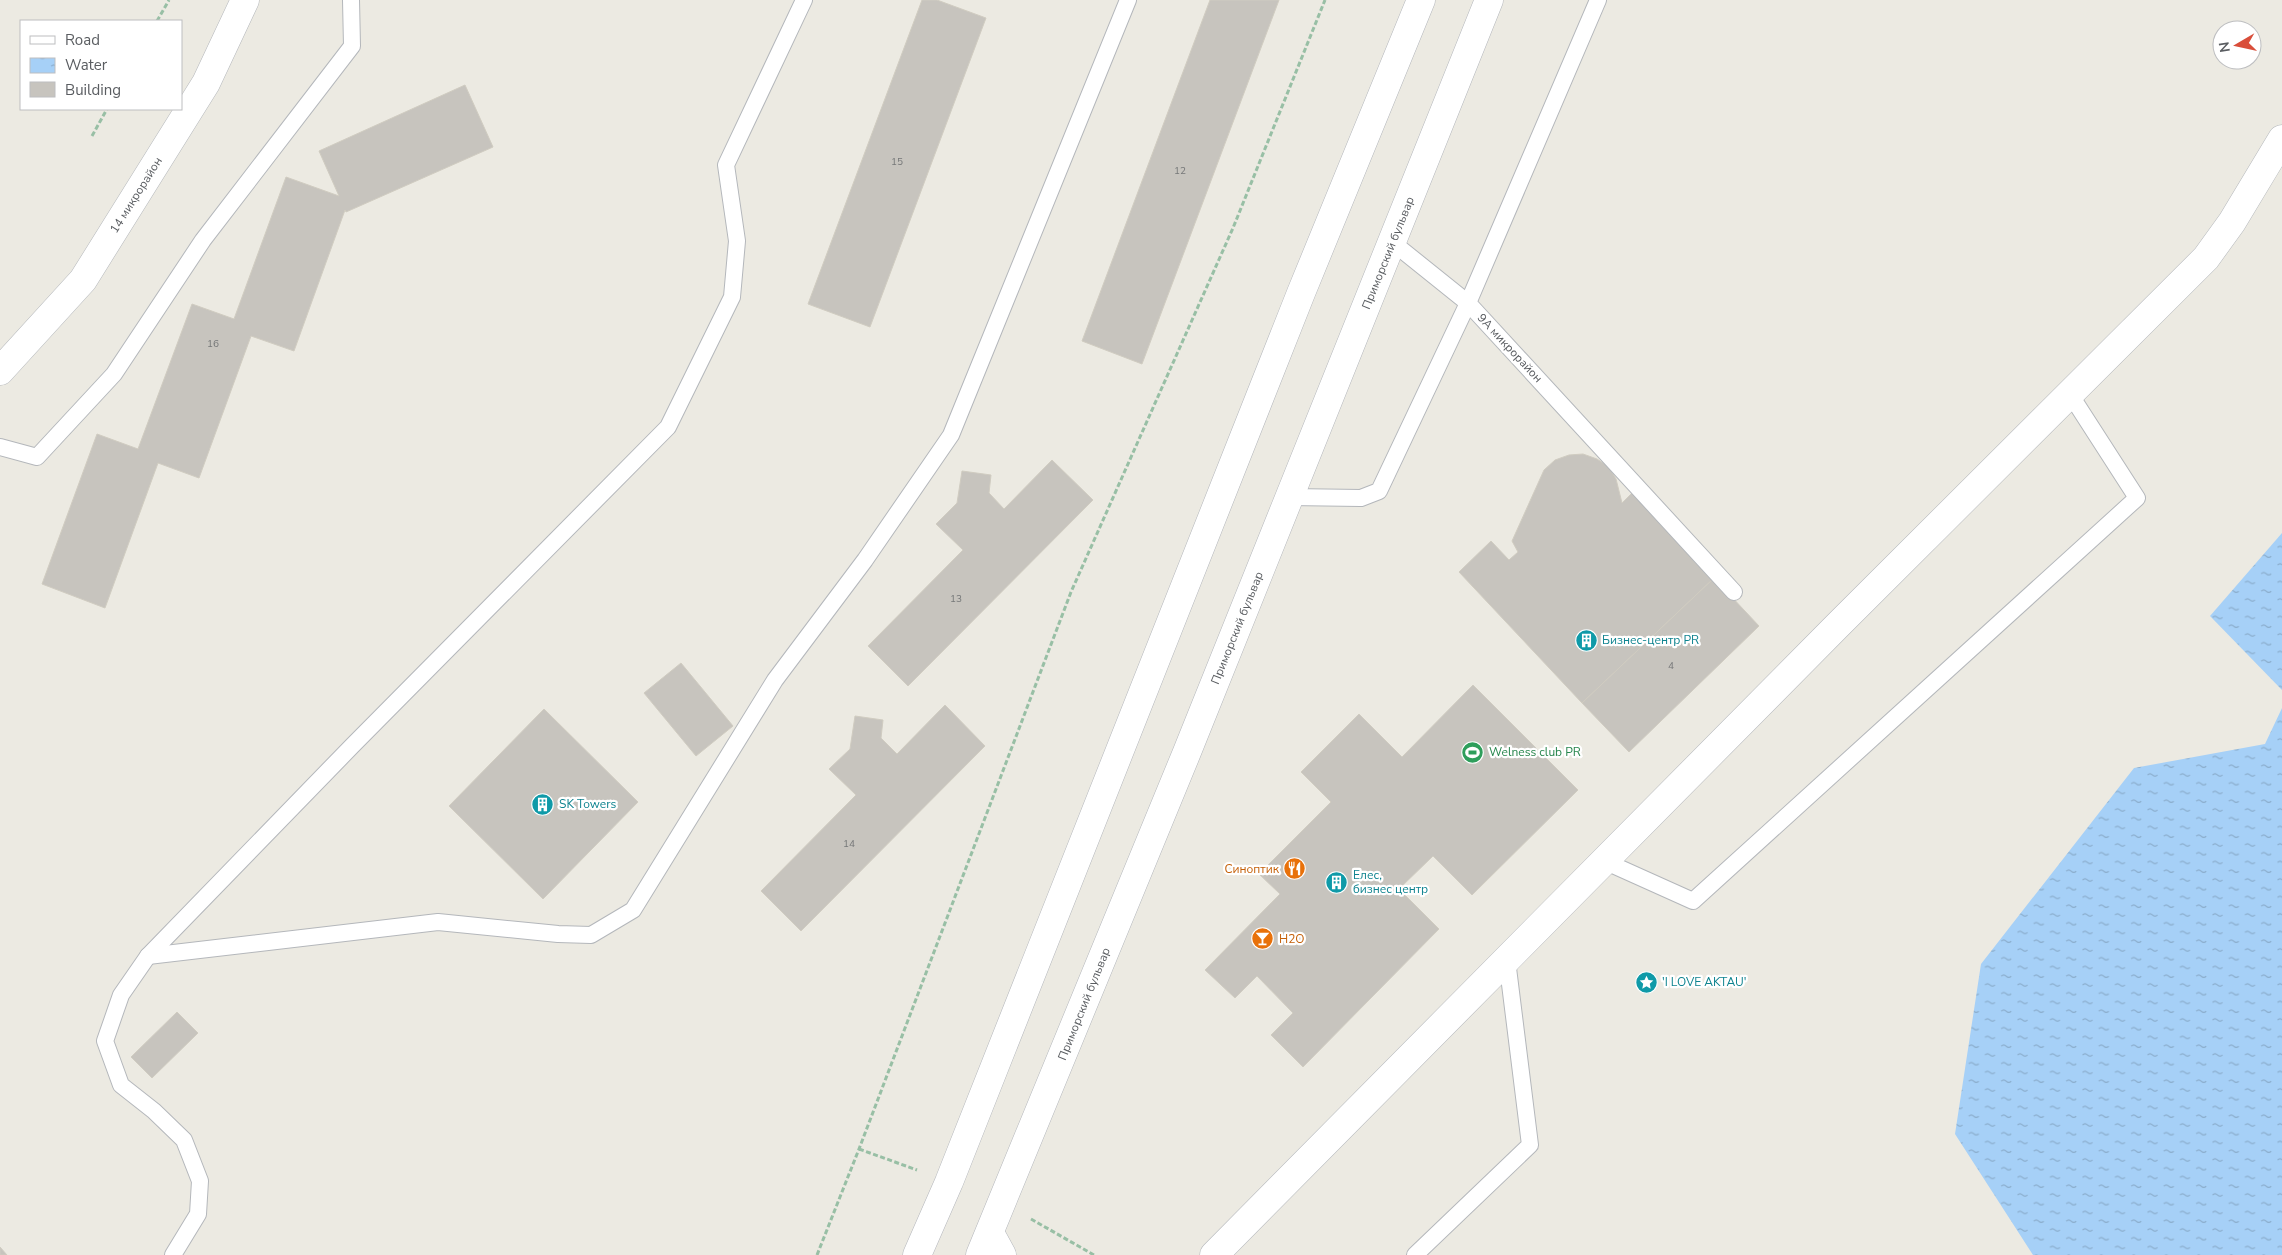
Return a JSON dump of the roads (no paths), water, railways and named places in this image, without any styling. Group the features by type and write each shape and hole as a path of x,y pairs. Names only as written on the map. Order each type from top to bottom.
{"street":[{"name":"14 микрорайон","path":"0,370 83,280 206,83 245,0"},
{"path":"917,1255 949,1182 1301,293 1422,0"},
{"name":"Приморский бульвар","path":"991,1248 1003,1203 1489,0"},
{"path":"1217,1254 1604,861 2206,258 2232,222 2282,138"}],"lane":[{"path":"0,447 37,457 114,374 203,240 352,46 351,0"},
{"path":"173,1255 198,1214 200,1181 184,1140 154,1111 121,1085 105,1040 121,995 148,956 352,746 668,428 732,297 737,241 726,165 804,0"},
{"path":"148,956 438,922 558,934 591,935 632,910 775,680 865,560 950,435 1128,0"},
{"name":"9А микрорайон","path":"1598,0 1468,303 1734,592"},
{"path":"1289,497 1361,498 1380,491 1468,303 1392,242"},
{"path":"1604,861 1693,900 2137,498 2070,394"},
{"path":"1415,1255 1530,1145 1507,960"}],"water":[{"path":"2282,533 2282,690 2210,616"},
{"path":"2282,708 2282,1255 2033,1255 1955,1134 1981,964 2134,768 2265,744"}],"place":[{"name":"Бизнес-центр PR","path":"1586,640"},
{"name":"Welness club PR","path":"1473,752"},
{"name":"SK Towers","path":"543,804"},
{"name":"Синоптик","path":"1295,869"},
{"name":"Елес, бизнес центр","path":"1337,882"},
{"name":"H2O","path":"1263,939"},
{"name":"'I LOVE AKTAU'","path":"1646,982"}]}
